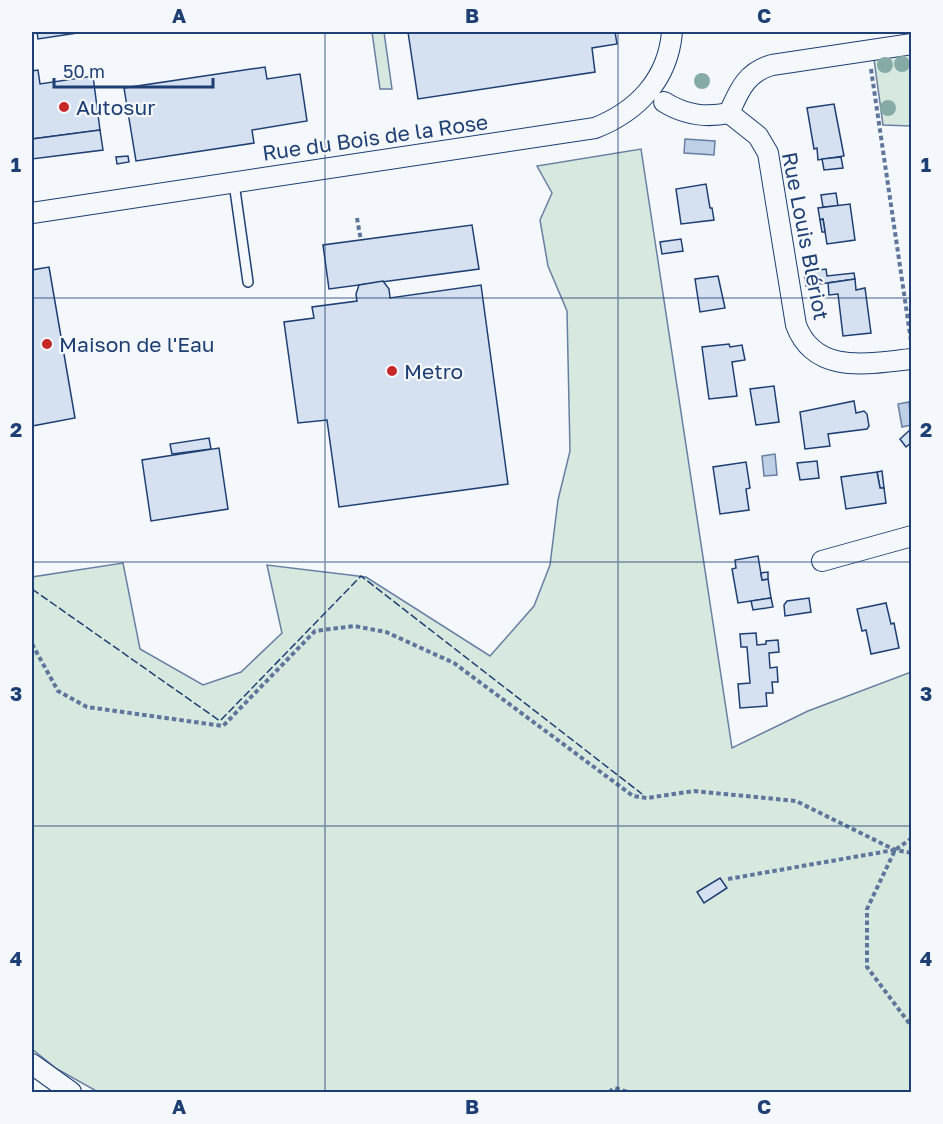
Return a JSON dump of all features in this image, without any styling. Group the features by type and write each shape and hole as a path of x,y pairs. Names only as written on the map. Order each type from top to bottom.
{"street":[{"name":"Rue du Bois de la Rose","path":"32,213 596,128 626,112 648,92 667,58 672,32"},
{"path":"664,102 696,115 729,113 746,80 760,69 772,65 912,44"},
{"name":"Rue Louis Blériot","path":"729,113 758,136 768,153 796,325 803,339 819,354 842,363 912,360"},
{"path":"822,561 912,536"},
{"path":"32,1064 71,1092"}],"lane":[{"path":"234,183 248,282"}],"path":[{"path":"868,51 912,344"},
{"path":"357,218 361,241"},
{"path":"32,644 58,691 87,707 223,726 315,631 354,626 386,633 454,663 633,796 647,798 694,791 796,801 895,850 912,853"},
{"path":"728,879 895,850 912,838"},
{"path":"895,850 867,909 867,967 912,1027"},
{"path":"609,1092 615,1088 628,1092"}],"shaded area":[{"path":"372,32 384,32 392,89 380,89"},
{"path":"911,53 911,126 883,125 874,59"},
{"path":"641,149 732,748 808,711 911,672 911,1092 98,1092 57,1069 32,1049 32,577 123,563 140,649 203,685 241,672 282,633 267,565 366,577 490,656 534,606 550,565 558,500 570,451 567,311 548,266 540,220 552,193 537,166"}],"water":[{"path":"685,139 715,141 714,155 684,153"},
{"path":"909,402 911,425 902,427 898,404"},
{"path":"775,454 777,475 764,476 762,456"}],"building":[{"path":"37,32 84,32 38,39"},
{"path":"408,32 615,32 617,44 592,48 595,72 418,99"},
{"path":"265,67 267,79 300,74 307,121 252,130 254,143 136,161 124,88"},
{"name":"Autosur","path":"38,70 40,84 93,76 100,130 32,139 32,71"},
{"path":"834,104 844,156 818,160 807,108"},
{"path":"100,130 103,150 32,159 32,139"},
{"path":"128,156 129,162 117,164 116,157"},
{"path":"841,157 843,168 824,170 822,159"},
{"path":"706,184 714,220 681,224 676,189"},
{"path":"836,193 838,206 823,207 821,195"},
{"path":"850,204 855,240 827,244 823,219 820,220 818,208"},
{"path":"823,219 825,232 822,232 820,220"},
{"path":"472,225 479,269 329,289 323,245"},
{"path":"681,239 683,251 662,254 660,242"},
{"name":"Maison de l'Eau","path":"49,267 75,418 32,426 32,270"},
{"path":"826,269 827,276 854,273 855,279 806,286 804,272"},
{"path":"718,276 725,308 700,312 695,279"},
{"path":"855,279 856,290 865,288 871,333 843,336 838,294 829,295 828,283"},
{"name":"Metro","path":"383,281 389,289 390,298 481,285 508,484 339,507 327,420 298,423 284,322 314,318 312,307 357,301 356,294 359,285"},
{"path":"729,344 730,347 742,345 745,360 732,362 737,396 709,399 702,347"},
{"path":"774,386 779,422 756,425 750,389"},
{"path":"854,401 856,413 864,411 867,414 869,426 867,429 828,434 830,446 805,449 800,412"},
{"path":"910,430 912,442 906,447 900,439"},
{"path":"209,438 211,449 172,454 170,444"},
{"path":"219,448 228,509 151,521 142,460"},
{"path":"817,461 819,478 800,480 797,463"},
{"path":"746,462 750,488 746,489 749,510 720,514 713,467"},
{"path":"882,471 884,488 880,488 877,472"},
{"path":"877,472 880,488 884,488 886,503 846,509 841,477"},
{"path":"758,556 762,580 768,579 771,598 738,603 732,569 736,568 735,560"},
{"path":"768,572 768,579 762,580 761,573"},
{"path":"771,598 773,607 753,610 751,601"},
{"path":"809,598 811,612 785,616 784,605 787,601"},
{"path":"886,603 891,624 894,623 899,648 871,654 866,630 862,631 857,609"},
{"path":"756,633 757,645 766,644 766,641 778,640 779,652 769,653 770,668 777,667 778,682 772,682 773,693 766,693 767,706 740,708 738,684 750,683 747,647 741,647 740,634"},
{"path":"720,878 727,888 704,903 697,892"}],"fence":[{"path":"32,589 220,721 361,576 642,794"}],"place":[{"name":"Autosur","path":"64,107"},
{"name":"Maison de l'Eau","path":"47,344"},
{"name":"Metro","path":"392,371"}]}
